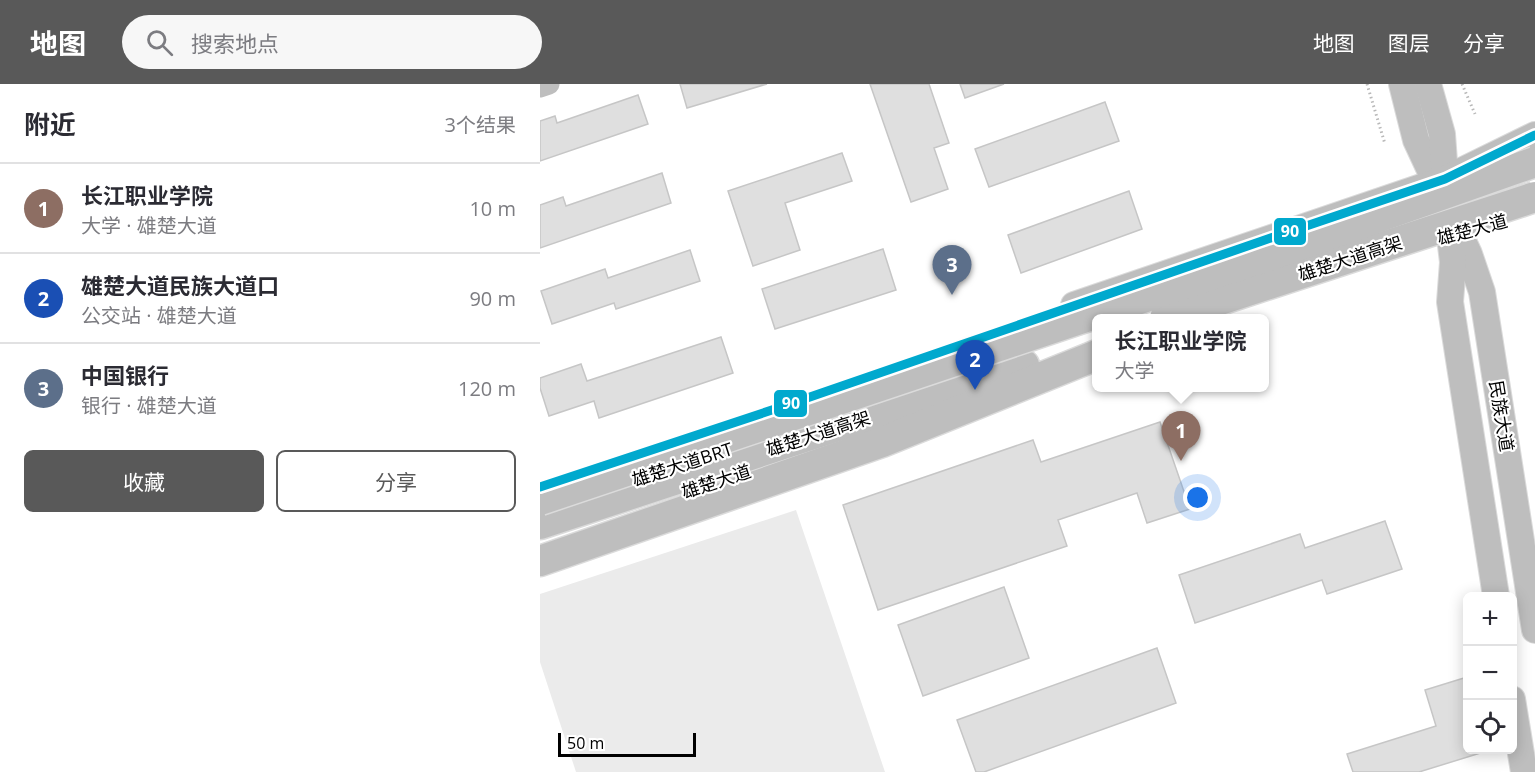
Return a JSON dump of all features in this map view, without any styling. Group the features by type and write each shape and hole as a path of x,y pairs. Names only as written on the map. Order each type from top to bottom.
{"highway":[{"name":"雄楚大道高架","path":"1096,314 1252,262 1535,162"},
{"name":"雄楚大道高架","path":"1177,314 1535,197"},
{"name":"雄楚大道高架","path":"540,500 1092,315"},
{"name":"雄楚大道高架","path":"540,524 1092,343"},
{"path":"540,561 882,442 1092,357"}],"main road":[{"name":"民族大道","path":"1402,84 1416,140 1440,181 1454,232 1469,254 1482,292 1535,630"},
{"name":"民族大道","path":"1428,84 1442,134 1440,181"},
{"path":"540,487 778,408 1440,181 1535,135"},
{"name":"雄楚大道","path":"1217,314 1454,232 1535,213"},
{"name":"民族大道","path":"1454,232 1450,302 1495,592"},
{"name":"雄楚大道","path":"540,539 1092,357"},
{"path":"1512,700 1524,772"}],"street":[{"path":"540,87 549,84"},
{"path":"1130,314 1535,178"},
{"name":"雄楚大道BRT","path":"540,511 1092,328"}],"path":[{"path":"1367,84 1385,144"},
{"path":"1462,84 1475,114"}],"shaded area":[{"path":"796,510 885,772 576,772 540,662 540,594"}],"building":[{"path":"680,84 767,84 687,108"},
{"path":"870,84 929,84 949,143 934,148 948,189 911,202"},
{"path":"960,84 1004,84 965,98"},
{"path":"638,95 648,124 540,161 540,121 555,116 557,123"},
{"path":"1105,102 1119,141 989,187 975,149"},
{"path":"842,153 852,181 785,203 800,250 753,266 728,191"},
{"path":"662,173 671,203 540,248 540,205 563,197 566,206"},
{"path":"1129,191 1142,229 1021,273 1008,235"},
{"path":"883,249 896,290 775,329 762,289"},
{"path":"690,250 700,281 616,309 614,303 552,324 541,291 605,269 608,278"},
{"path":"721,337 733,373 599,418 594,401 549,416 540,388 540,378 581,364 587,381"},
{"path":"1160,422 1190,509 1147,523 1137,493 1058,520 1067,546 878,610 843,505 1033,440 1041,462"},
{"path":"1385,521 1402,569 1327,594 1322,580 1195,623 1179,575 1300,534 1305,548"},
{"path":"1004,587 1029,658 923,696 898,625"},
{"path":"1157,648 1176,703 984,772 976,772 957,720"},
{"path":"1463,678 1463,754 1477,754 1419,772 1353,772 1347,754 1436,726 1425,690"}],"transit line":[{"name":"90","path":"540,487 778,408 1445,179 1535,135"}],"place":[{"name":"中国银行","path":"952,295"},
{"name":"雄楚大道民族大道口","path":"975,390"},
{"name":"长江职业学院","path":"1181,461"}]}
